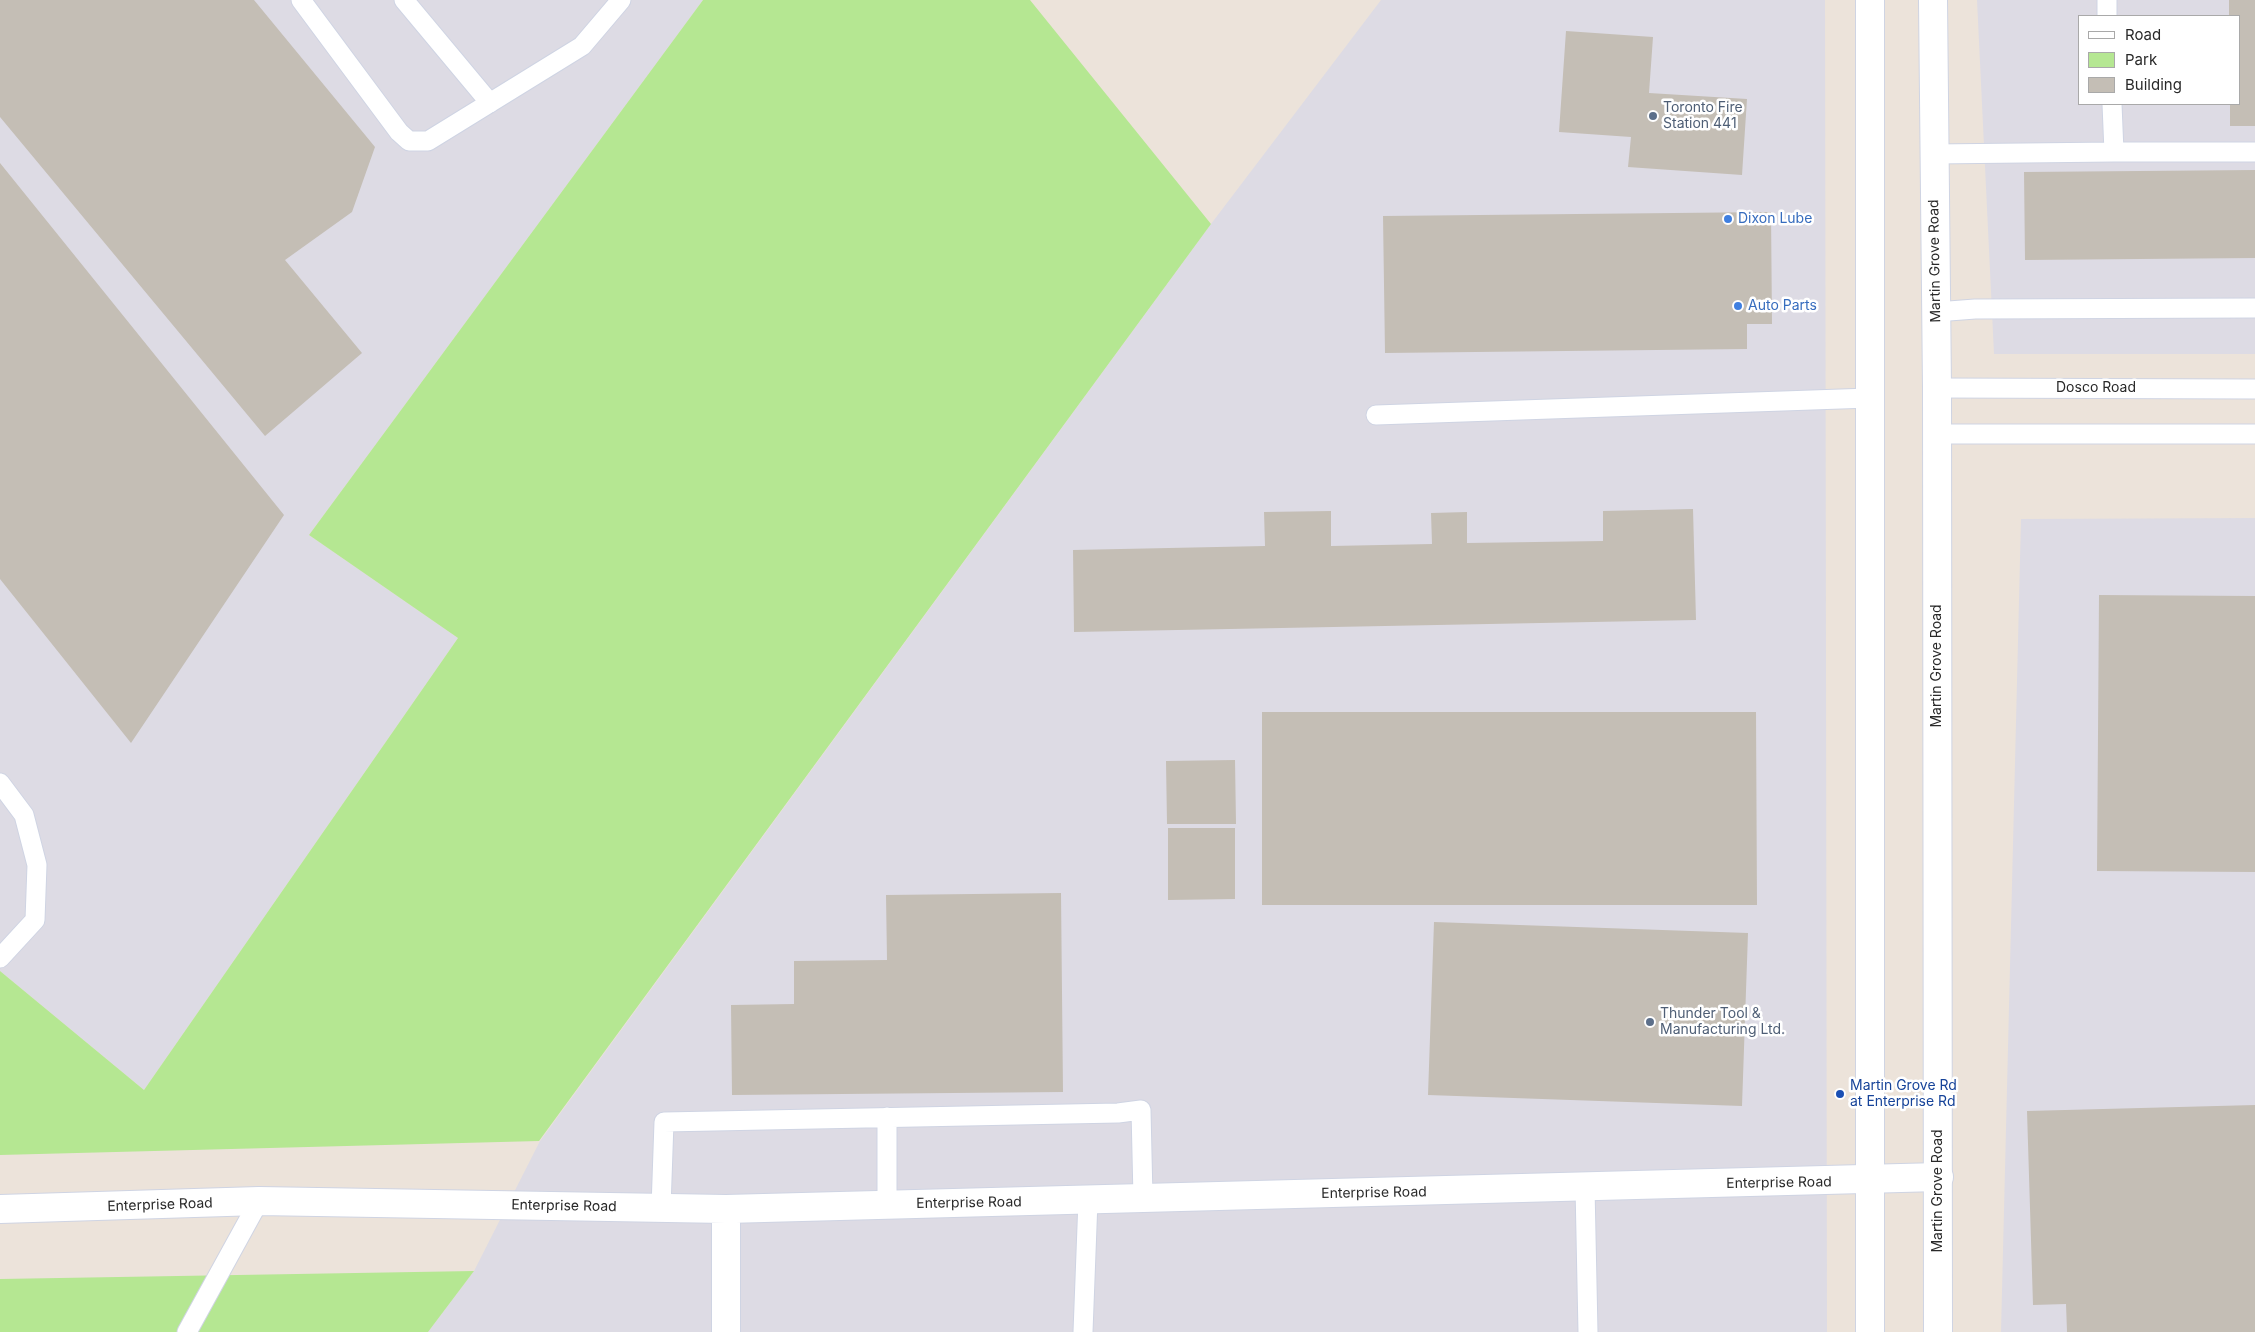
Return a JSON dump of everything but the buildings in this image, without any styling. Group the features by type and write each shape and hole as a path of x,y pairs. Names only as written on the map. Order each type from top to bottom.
{"main road":[{"path":"1870,0 1870,1332"},
{"name":"Martin Grove Road","path":"1933,0 1937,388 1938,1332"},
{"name":"Enterprise Road","path":"0,1209 259,1201 726,1209 1938,1177"},
{"path":"726,1209 726,1332"}],"lane":[{"path":"300,0 399,132 409,141 428,141 582,46 621,0"},
{"path":"404,0 490,103"},
{"path":"2107,0 2107,15"},
{"path":"2112,105 2114,152"},
{"path":"1934,154 2255,152"},
{"path":"1936,312 1975,309 2255,308"},
{"name":"Dosco Road","path":"1937,388 2255,389"},
{"path":"1376,416 1870,398"},
{"path":"1937,434 2255,434"},
{"path":"0,783 24,815 37,865 35,920 0,958"},
{"path":"661,1208 664,1122 1108,1113 1141,1110 1143,1198"},
{"path":"887,1117 887,1205"},
{"path":"1585,1187 1588,1332"},
{"path":"1083,1332 1088,1200"},
{"path":"187,1332 259,1201"}],"shaded area":[{"path":"0,0 703,0 309,535 458,638 144,1090 0,971"},
{"path":"1381,0 1825,0 1827,1332 428,1332 474,1271 540,1141 1211,224"},
{"path":"1977,0 2255,0 2255,354 1994,354"},
{"path":"2255,518 2255,1332 2001,1332 2021,519"}],"green space":[{"path":"703,0 1030,0 1211,224 539,1141 0,1155 0,971 144,1090 458,638 309,535"},
{"path":"474,1271 428,1332 0,1332 0,1279"}],"place":[{"name":"Toronto Fire Station 441","path":"1653,116"},
{"name":"Dixon Lube","path":"1728,219"},
{"name":"Auto Parts","path":"1738,306"},
{"name":"Thunder Tool & Manufacturing Ltd.","path":"1650,1022"},
{"name":"Martin Grove Rd at Enterprise Rd","path":"1840,1094"}]}
